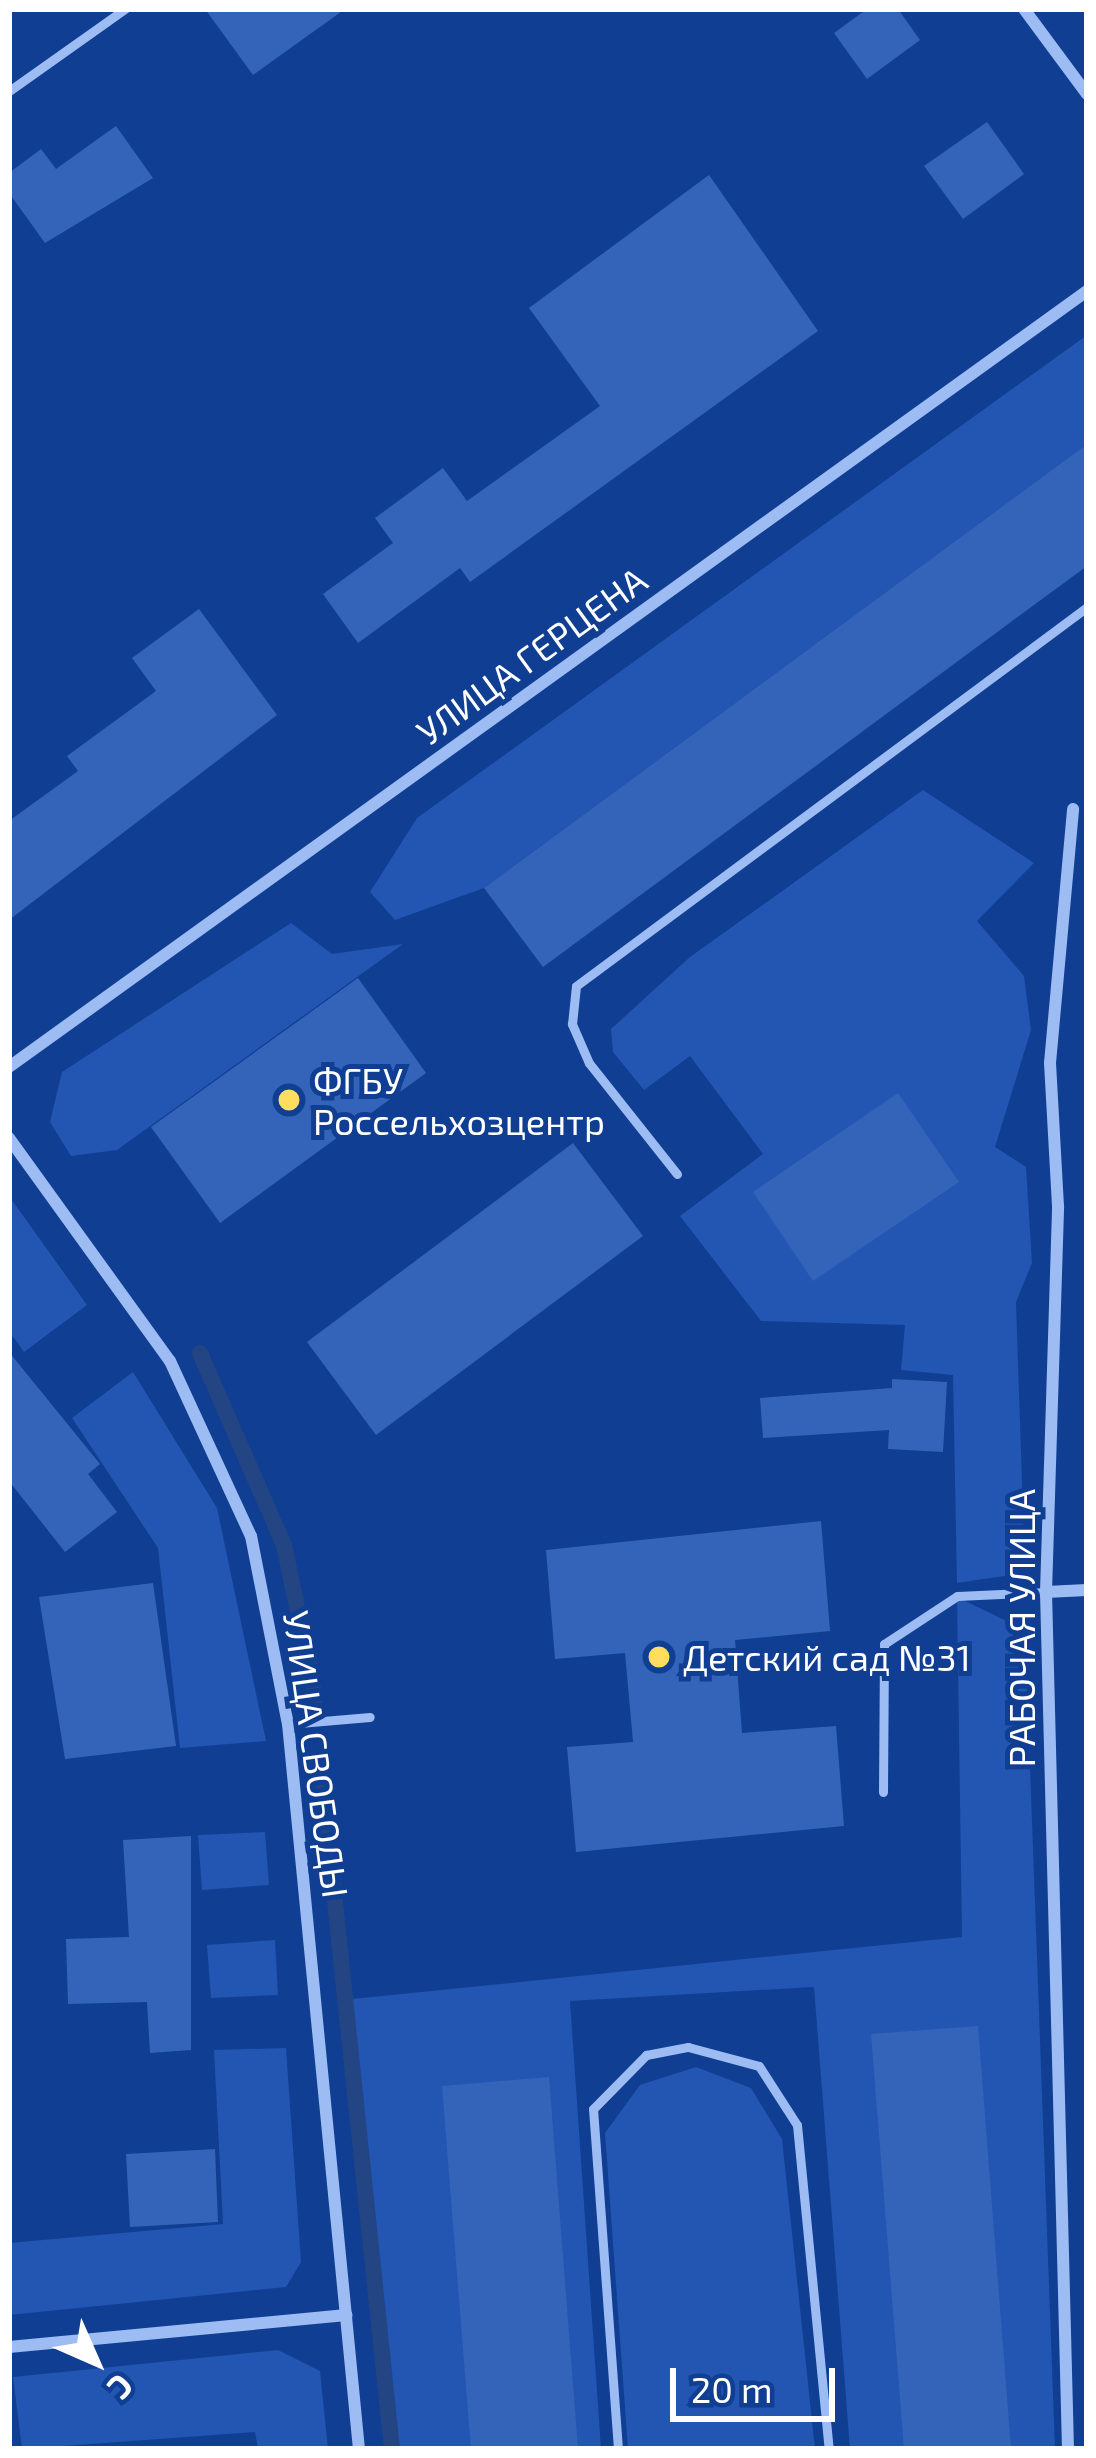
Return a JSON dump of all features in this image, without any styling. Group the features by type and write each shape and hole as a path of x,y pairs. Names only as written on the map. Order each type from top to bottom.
{"street":[{"path":"1024,9 1087,94"},
{"name":"УЛИЦА ГЕРЦЕНА","path":"9,1067 1087,291"},
{"name":"РАБОЧАЯ УЛИЦА","path":"1068,2449 1046,1592 1058,1207 1049,1063 1073,809"},
{"name":"УЛИЦА СВОБОДЫ","path":"9,1138 211,1431 251,1536 288,1724 359,2449"},
{"path":"1046,1592 1087,1590"},
{"path":"9,2347 346,2315"}],"lane":[{"path":"9,91 125,9"},
{"path":"677,1174 589,1063 572,1024 576,986 1087,607"},
{"path":"884,1792 884,1644 978,1589 1046,1592"},
{"path":"288,1724 370,1717"},
{"path":"618,2449 592,2109 646,2055 688,2047 759,2066 797,2125 829,2449"}],"shaded area":[{"path":"1087,335 1087,444 484,888 395,920 370,892 417,818"},
{"path":"923,790 1034,863 977,921 1024,976 1031,1030 995,1147 1026,1167 1032,1263 1016,1302 1025,1573 957,1583 953,1375 901,1370 905,1325 761,1321 680,1216 763,1154 690,1056 644,1090 613,1052 611,1029 690,957"},
{"path":"291,923 332,954 403,944 117,1150 71,1156 50,1122 62,1072"},
{"path":"9,1196 87,1305 24,1352 9,1331"},
{"path":"133,1372 217,1508 266,1741 180,1748 158,1548 72,1418"},
{"path":"957,1597 1025,1630 1055,2449 850,2449 814,1987 570,2001 601,2449 399,2449 352,1999 962,1937"},
{"path":"265,1832 269,1885 202,1890 198,1835"},
{"path":"275,1940 278,1995 211,1998 207,1945"},
{"path":"286,2048 301,2262 286,2287 9,2315 9,2243 223,2224 214,2050"},
{"path":"696,2067 751,2088 782,2139 815,2449 628,2449 605,2133 640,2085"},
{"path":"278,2350 320,2371 328,2449 258,2449 255,2432 22,2449 13,2377"}],"building":[{"path":"205,9 345,9 253,75"},
{"path":"867,9 898,9 920,40 867,79 834,33"},
{"path":"987,122 1024,174 963,219 924,166"},
{"path":"116,126 153,178 45,243 9,193 9,173 41,149 56,169"},
{"path":"709,175 818,331 470,582 460,568 358,643 323,594 393,543 375,518 443,468 467,501 600,406 529,308"},
{"path":"1087,444 1087,566 543,967 484,888"},
{"path":"199,609 277,715 9,920 9,821 78,771 67,756 156,691 132,658"},
{"name":"ФГБУ Россельхозцентр","path":"358,978 426,1073 220,1223 151,1127"},
{"path":"898,1093 959,1182 813,1281 753,1192"},
{"path":"573,1143 643,1236 376,1435 307,1342"},
{"path":"9,1352 100,1464 88,1474 117,1512 65,1552 9,1481"},
{"path":"892,1379 947,1382 943,1452 888,1449 889,1430 763,1438 760,1398 892,1388"},
{"path":"821,1521 830,1631 735,1640 742,1733 836,1726 844,1826 576,1852 567,1747 633,1742 625,1653 555,1659 546,1550"},
{"path":"153,1583 176,1746 65,1759 39,1597"},
{"path":"191,1836 191,2050 150,2053 147,2002 68,2004 66,1939 129,1937 123,1840"},
{"path":"978,2026 1011,2449 904,2449 871,2034"},
{"path":"549,2077 578,2449 471,2449 442,2086"},
{"path":"215,2149 218,2222 130,2227 126,2154"}],"waterway":[{"path":"200,1353 284,1545 316,1698"},
{"path":"321,1767 392,2449"}],"place":[{"name":"ФГБУ Россельхозцентр","path":"289,1100"},
{"name":"Детский сад №31","path":"659,1657"}]}
